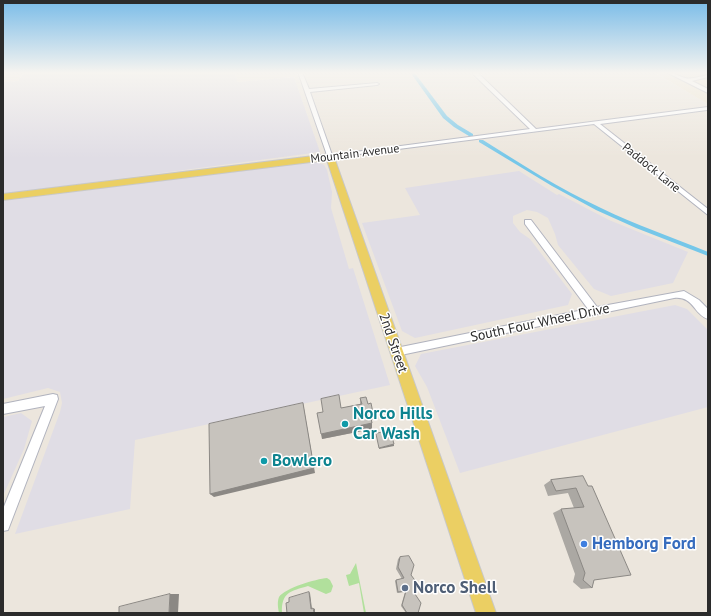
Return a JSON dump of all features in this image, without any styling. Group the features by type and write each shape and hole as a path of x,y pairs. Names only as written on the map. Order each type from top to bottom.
{"main road":[{"name":"Mountain Avenue","path":"3,197 330,157"},
{"name":"2nd Street","path":"330,157 486,613"}],"street":[{"name":"2nd Street","path":"310,101 330,157"},
{"path":"504,101 535,131"},
{"name":"Mountain Avenue","path":"330,157 707,108"},
{"name":"Paddock Lane","path":"595,122 708,213"},
{"path":"528,222 595,312"},
{"name":"South Four Wheel Drive","path":"396,352 674,295 684,294 696,302 708,314"},
{"path":"3,409 53,399 3,524"}],"shaded area":[{"path":"3,101 302,101 320,152 3,194"},
{"path":"312,162 324,165 327,170 332,192 331,208 349,269 353,268 390,385 135,440 130,509 15,534 62,403 60,392 48,388 3,399 3,201"},
{"path":"519,171 557,195 559,194 609,220 688,252 673,283 611,296 594,289 558,245 548,218 537,212 527,210 513,216 513,223 520,232 530,239 572,294 568,305 415,338 402,331 362,223 420,215 405,188"},
{"path":"675,305 687,309 708,330 708,407 460,473 427,387 415,366 421,354"},
{"path":"21,413 32,421 24,449 3,496 3,417"}],"green space":[{"path":"356,563 366,613 364,613 359,583 349,586 346,575 350,574"},
{"path":"327,578 333,586 331,592 326,594 308,586 292,591 285,597 282,606 282,613 279,613 279,597 287,590 301,584"}],"building":[{"path":"339,395 341,408 362,404 360,398 366,397 368,404 371,403 373,413 370,414 372,423 321,434 317,413 323,412 321,399"},
{"name":"Bowlero","path":"303,403 314,468 210,494 209,424"},
{"name":"Norco Hills Car Wash","path":"390,430 394,444 379,448 376,434"},
{"name":"Hemborg Ford","path":"583,476 588,486 592,486 631,575 594,580 592,588 583,580 585,573 561,509 584,507 576,488 556,491 551,480"},
{"name":"Norco Shell","path":"409,556 414,565 411,575 417,583 415,594 421,603 418,613 407,613 402,605 406,591 398,592 396,580 404,578 398,567 400,557"},
{"path":"309,592 311,609 313,608 314,613 287,613 286,603 289,602 289,598"},
{"path":"170,594 169,613 119,613 119,607"}],"waterway":[{"path":"433,101 445,117 471,135"},
{"path":"481,141 554,185 598,209 638,227 708,254"}],"place":[{"name":"Norco Hills Car Wash","path":"345,424"},
{"name":"Bowlero","path":"264,461"},
{"name":"Hemborg Ford","path":"584,544"},
{"name":"Norco Shell","path":"405,588"}]}
